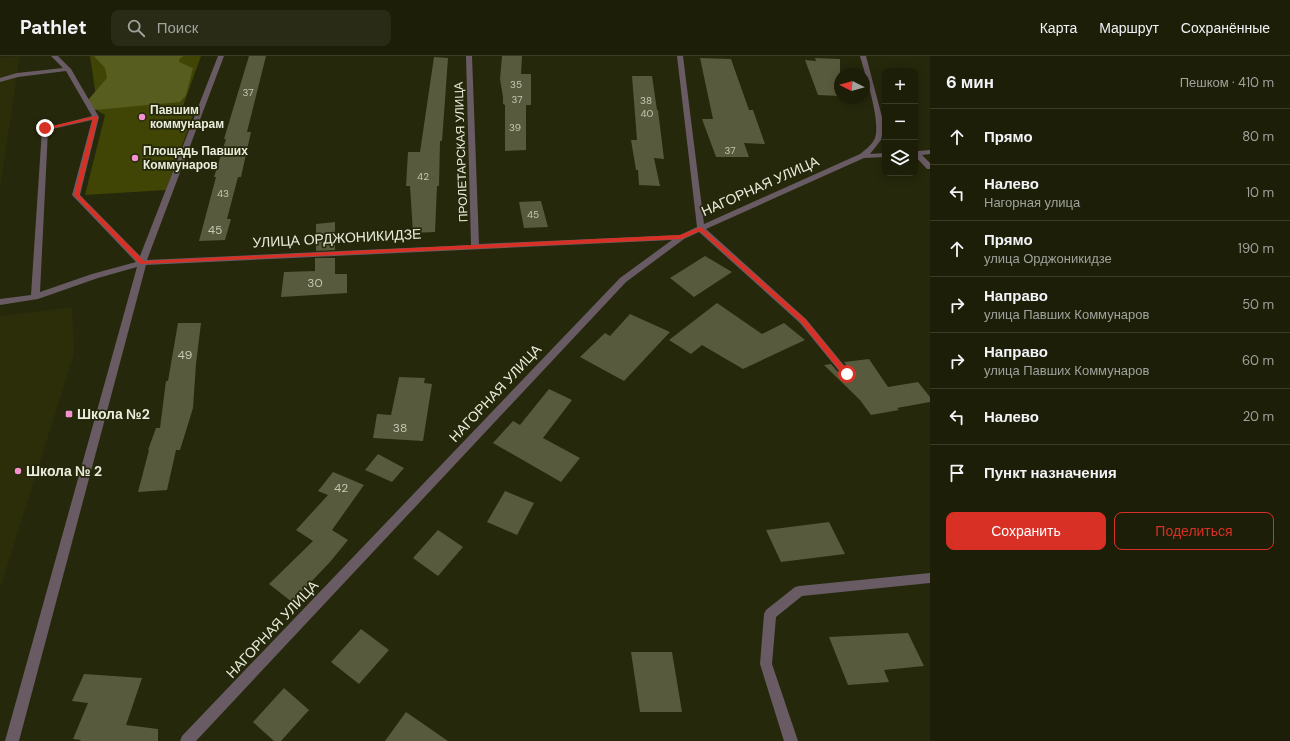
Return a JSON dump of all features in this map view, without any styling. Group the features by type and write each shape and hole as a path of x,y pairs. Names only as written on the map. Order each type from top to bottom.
{"street":[{"path":"54,56 68,69 96,117 76,195 142,263"},
{"path":"12,741 142,263 221,56"},
{"name":"ПРОЛЕТАРСКАЯ УЛИЦА","path":"469,56 475,247"},
{"path":"680,56 701,229 803,321 847,374"},
{"path":"863,56 879,118 880,138 877,144 863,156"},
{"path":"0,80 17,75 68,69"},
{"path":"35,297 45,128 96,117"},
{"path":"879,118 882,121"},
{"path":"918,153 930,152"},
{"name":"НАГОРНАЯ УЛИЦА","path":"187,741 623,280 681,237 863,156 882,155"},
{"path":"918,155 930,166"},
{"name":"УЛИЦА ОРДЖОНИКИДЗЕ","path":"0,302 35,297 95,276 142,263 681,237"},
{"path":"791,741 766,664 770,614 799,592 930,578"}],"shaded area":[{"path":"20,56 15,88 0,188 0,58"},
{"path":"90,56 201,56 183,106 195,110 166,190 85,195 105,115 98,111"},
{"path":"94,56 184,56 180,58 179,62 193,68 186,95 180,102 95,110 88,100 107,78 105,68"},
{"name":"Школа № 2","path":"72,307 74,354 0,589 0,316"}],"building":[{"path":"249,56 266,56 247,132 251,132 241,177 238,177 227,219 231,219 225,240 199,241 216,177 214,177 226,139 224,139"},
{"path":"502,56 522,56 521,74 531,74 531,105 526,105 526,150 505,151 505,105 503,104 500,79"},
{"path":"434,57 448,58 442,141 440,141 439,186 437,186 435,232 413,233 410,186 406,186 408,152 420,152"},
{"path":"700,58 731,59 749,110 753,110 765,144 744,143 749,157 716,157 702,119 713,119"},
{"path":"815,58 840,59 840,68 834,68 834,96 818,95 805,60 816,61"},
{"path":"632,76 652,76 664,159 654,158 660,186 639,185 638,170 636,170 631,140 637,140"},
{"path":"541,201 548,227 524,228 519,202"},
{"path":"335,222 335,250 316,251 316,224"},
{"path":"705,256 732,272 694,297 670,278"},
{"path":"315,258 335,258 335,274 347,274 347,293 281,297 284,272 315,271"},
{"path":"717,303 762,334 784,323 805,340 743,369 702,345 691,354 669,340"},
{"path":"630,314 670,332 624,381 580,357 605,333 610,336"},
{"path":"178,323 201,323 193,408 180,450 176,450 167,490 138,492 148,450 156,428 160,428 166,381 168,381"},
{"path":"869,359 888,387 918,382 930,397 930,402 897,408 899,410 871,415 860,400 824,365 831,364 843,378 847,380 853,375 844,362"},
{"path":"399,377 425,378 424,383 432,384 423,441 373,438 377,414 391,415"},
{"path":"549,389 572,400 543,438 580,458 561,482 493,443 513,421 520,425"},
{"path":"378,454 404,468 392,482 365,470"},
{"path":"333,472 364,485 332,530 348,540 330,562 292,602 269,584 313,541 296,530 328,495 318,491"},
{"path":"505,491 534,503 517,535 487,522"},
{"path":"829,522 845,554 781,562 766,530"},
{"path":"438,530 463,547 438,576 413,558"},
{"path":"361,629 389,650 359,684 331,662"},
{"path":"908,633 924,666 884,670 889,682 848,685 829,637"},
{"path":"631,652 672,652 682,712 640,712"},
{"path":"84,674 142,678 126,725 158,729 158,741 80,741 81,740 73,739 88,703 72,701"},
{"path":"284,688 309,710 281,741 274,741 253,722"},
{"path":"406,712 448,741 385,741"}],"place":[{"name":"Павшим коммунарам","path":"142,117"},
{"name":"Площадь Павших Коммунаров","path":"135,158"},
{"name":"Школа №2","path":"69,414"},
{"name":"Школа № 2","path":"18,471"}],"route":[{"path":"45,128 96,117 76,195 142,263 681,237 701,229 803,321 847,374"}]}
